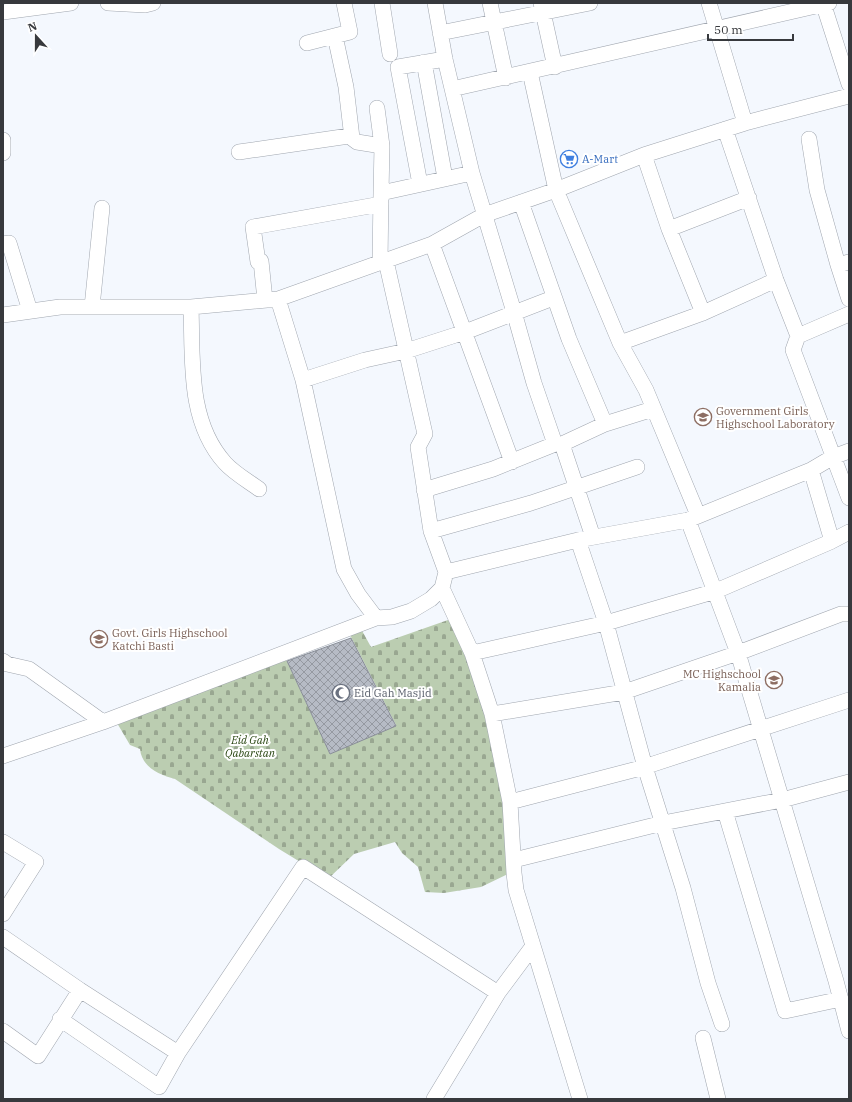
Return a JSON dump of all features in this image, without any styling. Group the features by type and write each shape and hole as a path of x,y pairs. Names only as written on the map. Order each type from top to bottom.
{"street":[{"path":"3,12 71,3"},
{"path":"108,3 145,5 153,3"},
{"path":"307,43 350,32 344,3"},
{"path":"382,3 390,54"},
{"path":"435,3 445,59 472,173 534,383 577,487 585,539 624,692 645,767 683,888 708,983 722,1024"},
{"path":"490,3 506,78"},
{"path":"440,32 494,21 542,7 589,3"},
{"path":"710,3 745,123"},
{"path":"452,89 555,67 825,4 849,84"},
{"path":"542,7 555,67"},
{"path":"335,36 346,87 352,138"},
{"path":"420,184 398,68 445,59"},
{"path":"424,62 445,178"},
{"path":"530,72 556,190 620,343 646,390 682,474 693,517 716,591 738,653 841,999 849,1031"},
{"path":"3,315 60,307 191,308 271,299 432,244 484,215 556,190 644,155 745,123 849,96"},
{"path":"3,756 103,722 376,618 392,617 411,611 431,599 442,588 446,572 431,531 418,447 425,434 383,262 381,199 382,146 377,108"},
{"path":"725,129 776,280 798,336 793,350 849,498"},
{"path":"239,152 349,136 356,142 382,146"},
{"path":"809,139 817,190 844,264 849,299"},
{"path":"3,140 3,153"},
{"path":"644,155 669,229 703,313"},
{"path":"376,618 358,594 344,569 303,380 271,299 261,261 258,262 253,227 381,199 420,184 472,173"},
{"path":"669,229 749,198"},
{"path":"521,202 553,298 579,365 605,424"},
{"path":"92,307 102,208"},
{"path":"3,244 9,243 30,311"},
{"path":"432,244 512,462"},
{"path":"620,343 703,313 776,280"},
{"path":"303,380 365,360 406,352 465,332 553,298"},
{"path":"191,308 194,389 204,431 225,463 259,489"},
{"path":"798,336 849,314"},
{"path":"424,490 512,462 605,424 653,409"},
{"path":"446,572 585,539 693,517 812,470 833,457 849,451"},
{"path":"431,531 530,503 637,467"},
{"path":"812,470 832,541"},
{"path":"472,653 606,623 716,591 832,541 849,532"},
{"path":"442,588 472,653 492,714 510,802 516,890 580,1099"},
{"path":"492,714 624,692 738,653 841,614 849,614"},
{"path":"3,661 7,664 28,668 103,722"},
{"path":"510,802 645,767 849,700"},
{"path":"514,860 663,823 782,800 849,782"},
{"path":"725,811 784,1011 841,999"},
{"path":"3,842 36,862 3,914"},
{"path":"60,1019 159,1087 178,1053 303,867 498,993"},
{"path":"3,937 80,990 178,1053"},
{"path":"434,1099 498,993 533,946"},
{"path":"3,1031 38,1056 60,1019 80,990"},
{"path":"703,1038 718,1099"}],"green space":[{"name":"Eid Gah Qabarstan","path":"448,620 469,653 506,801 512,872 481,887 444,893 425,892 418,867 402,853 395,842 354,854 328,879 279,849 175,779 153,770 144,761 141,756 140,749 130,745 117,723 285,657 330,754 396,725 348,631 360,627 371,647"}],"building":[{"name":"Eid Gah Masjid","path":"351,638 396,726 330,754 287,661"}],"place":[{"name":"A-Mart","path":"569,159"},
{"name":"Government Girls Highschool Laboratory","path":"703,417"},
{"name":"Govt. Girls Highschool Katchi Basti","path":"99,639"},
{"name":"MC Highschool Kamalia","path":"774,680"},
{"name":"Eid Gah Masjid","path":"341,693"}]}
